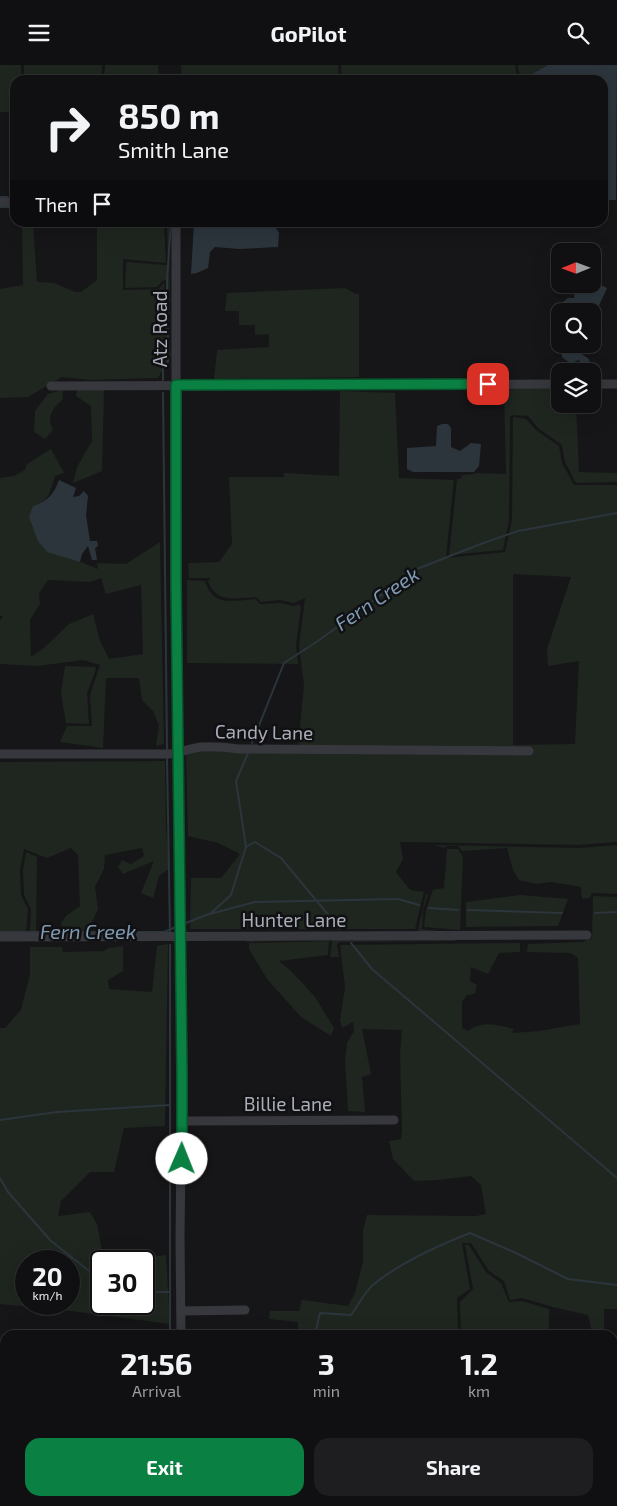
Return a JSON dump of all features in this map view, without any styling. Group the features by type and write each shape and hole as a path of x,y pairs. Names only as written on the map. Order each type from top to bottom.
{"street":[{"name":"Atz Road","path":"176,227 178,753 182,1121 181,1330"},
{"path":"51,386 551,384"},
{"path":"601,384 617,384"},
{"name":"Candy Lane","path":"0,754 178,753 199,747 217,746 238,749 529,751"},
{"name":"Hunter Lane","path":"0,937 587,935"},
{"name":"Billie Lane","path":"182,1121 394,1121"},
{"path":"181,1311 244,1310"}],"shaded area":[{"path":"0,65 21,65 21,75 10,75 10,112 0,112"},
{"path":"24,65 102,65 101,75 24,75"},
{"path":"105,65 158,65 159,75 104,75"},
{"path":"181,65 338,65 339,75 182,75"},
{"path":"341,65 515,65 517,75 342,75"},
{"path":"548,65 530,75 520,75 517,66"},
{"path":"548,65 617,65 616,200 608,200 608,75 530,75"},
{"path":"22,227 33,227 37,282 54,283 75,292 81,292 97,280 97,227 164,227 166,263 123,259 123,290 159,289 164,282 171,355 158,378 90,380 62,377 28,397 0,398 0,289 23,285"},
{"path":"167,227 169,227 170,311 166,280 162,281 157,287 125,288 126,262 168,264"},
{"path":"194,227 275,227 279,233 278,247 239,249 215,247 210,252 208,268 191,274"},
{"path":"601,285 607,288 600,303 563,303 568,298 574,298 575,293 601,293"},
{"path":"345,288 359,294 359,377 214,379 217,350 269,347 269,334 255,335 255,325 239,325 239,311 225,311 227,293"},
{"path":"562,353 580,353 589,359 590,363 582,363 578,360 570,363 562,357"},
{"path":"551,384 551,413 576,413 579,472 617,473 617,482 576,483 565,462 562,445 538,428 528,416 512,415 510,417 509,520 503,550 449,555 457,479 460,479 463,475 477,473 506,474 504,385"},
{"path":"77,389 104,390 102,471 73,483 77,467 92,441 91,406 76,396"},
{"path":"62,390 63,399 56,406 50,417 53,430 45,439 34,432 35,411 48,394"},
{"path":"340,391 395,393 399,478 454,480 446,558 505,552 512,520 513,417 526,419 536,430 559,446 562,463 574,485 617,485 617,842 578,845 400,842 403,859 396,872 410,890 424,892 415,929 190,929 191,878 221,878 240,854 218,843 188,836 186,751 298,748 304,685 299,646 305,598 294,603 280,600 261,602 256,597 228,598 221,596 216,593 208,581 211,578 189,578 188,563 219,562 232,544 229,477 284,477 284,473 339,476","holes":["513,574 571,577 547,649 548,666 579,661 575,744 513,745"]},
{"path":"448,424 451,428 451,447 460,451 471,443 481,444 479,466 474,472 413,472 407,469 407,448 436,446 437,426"},
{"path":"51,449 64,473 55,476 46,498 33,506 71,558 98,569 97,563 126,564 160,542 164,744 156,746 159,725 153,711 142,700 139,678 106,678 103,748 60,742 67,726 92,726 90,695 100,665 83,660 38,666 0,664 0,621 3,616 0,616 0,478 14,476 25,470 27,464","holes":["101,578 106,594 141,585 143,654 109,659 100,641 93,614 69,624 44,648 31,657 30,620 40,604 39,593 48,580 90,582"]},
{"path":"59,480 76,488 73,497 79,496 84,491 88,496 86,515 90,541 97,541 98,546 95,548 97,560 92,560 88,546 82,554 80,562 47,552 38,541 29,517 33,506 43,502 50,496"},
{"path":"187,580 205,581 213,595 224,601 255,599 260,604 280,603 294,606 299,604 301,607 296,645 298,664 187,663"},
{"path":"65,666 95,667 96,669 87,694 89,724 66,723 61,693"},
{"path":"165,761 166,830 170,868 159,876 153,898 141,893 154,861 123,874 118,867 122,860 131,864 144,856 142,848 105,855 104,869 95,887 98,909 87,933 63,933 61,923 66,916 80,906 78,855 71,848 47,858 24,849 20,870 21,895 28,909 26,933 0,933 0,762"},
{"path":"434,845 578,848 617,845 617,894 592,893 590,898 582,899 581,887 551,882 536,884 519,880 513,870 507,848 462,851 458,846 447,846 444,848"},
{"path":"447,849 458,849 463,857 460,930 424,927 426,910 433,890 444,888"},
{"path":"26,852 37,857 36,932 30,932 31,909 24,895 23,870"},
{"path":"426,894 428,895 423,910 422,929 455,933 455,941 340,942 337,944 339,957 330,957 332,942 330,939 247,942 240,932 416,932"},
{"path":"520,895 568,899 558,926 466,927 466,902"},
{"path":"593,896 617,897 617,1309 604,1309 604,1330 591,1330 588,1315 522,1298 510,1300 504,1281 489,1271 471,1243 462,1243 470,1289 457,1298 458,1330 298,1330 298,1322 269,1319 270,1311 299,1311 302,1300 348,1306 355,1293 363,1262 363,1230 367,1215 476,1216 486,1214 481,1185 471,1176 414,1181 393,1159 389,1141 401,1139 402,1130 400,1054 402,1030 362,1029 371,1074 362,1077 365,1112 348,1111 345,1061 347,1043 354,1031 353,1022 342,1028 340,1020 345,987 340,945 520,943 520,952 499,953 488,974 471,967 470,981 477,985 475,994 467,995 462,1002 462,1028 468,1031 479,1025 490,1024 514,1029 511,1033 539,1031 580,1024 578,958 571,953 527,952 528,944 582,942 592,938"},
{"path":"329,941 328,955 279,961 315,997 334,1028 331,1036 301,1017 267,979 249,949 249,943"},
{"path":"168,944 165,1126 124,1128 114,1172 90,1172 61,1201 58,1216 90,1212 97,1224 102,1250 90,1250 90,1313 80,1312 80,1250 15,1250 15,1305 0,1304 0,1028 5,1028 21,1010 30,974 30,947 62,947 63,952 104,951 109,948 123,946 123,971 108,980 109,989 152,992 157,946"},
{"path":"465,1245 469,1245 486,1272 501,1283 509,1302 522,1301 549,1309 549,1330 461,1330 460,1302 473,1289"},
{"path":"166,1255 170,1324 101,1315 155,1315 155,1256"}],"waterway":[{"path":"0,197 7,197"},
{"path":"0,207 10,207"},
{"path":"163,380 163,365 168,362 167,279 171,227"},
{"path":"163,393 167,749"},
{"name":"Fern Creek","path":"252,743 284,663 318,641 417,569 518,531 617,513"},
{"name":"Fern Creek","path":"210,914 231,895 246,847 236,781 248,753"},
{"path":"167,759 170,933"},
{"path":"246,847 255,842 281,858 340,929"},
{"name":"Fern Creek","path":"186,923 206,915 255,902 398,899 419,905"},
{"name":"Fern Creek","path":"429,908 458,910"},
{"name":"Fern Creek","path":"468,910 562,913"},
{"name":"Fern Creek","path":"595,913 617,912"},
{"name":"Fern Creek","path":"0,932 164,932 176,927"},
{"path":"351,943 372,969 617,1178"},
{"path":"170,945 170,1330"},
{"path":"0,1120 57,1112 170,1105"},
{"path":"0,1178 8,1192 51,1241 90,1272"},
{"path":"316,1330 320,1313 351,1315 374,1284 385,1276 420,1255 470,1233 568,1279 617,1285"},
{"path":"155,1292 170,1292"}],"route":[{"path":"182,1159 176,583 176,385 488,384"}]}
